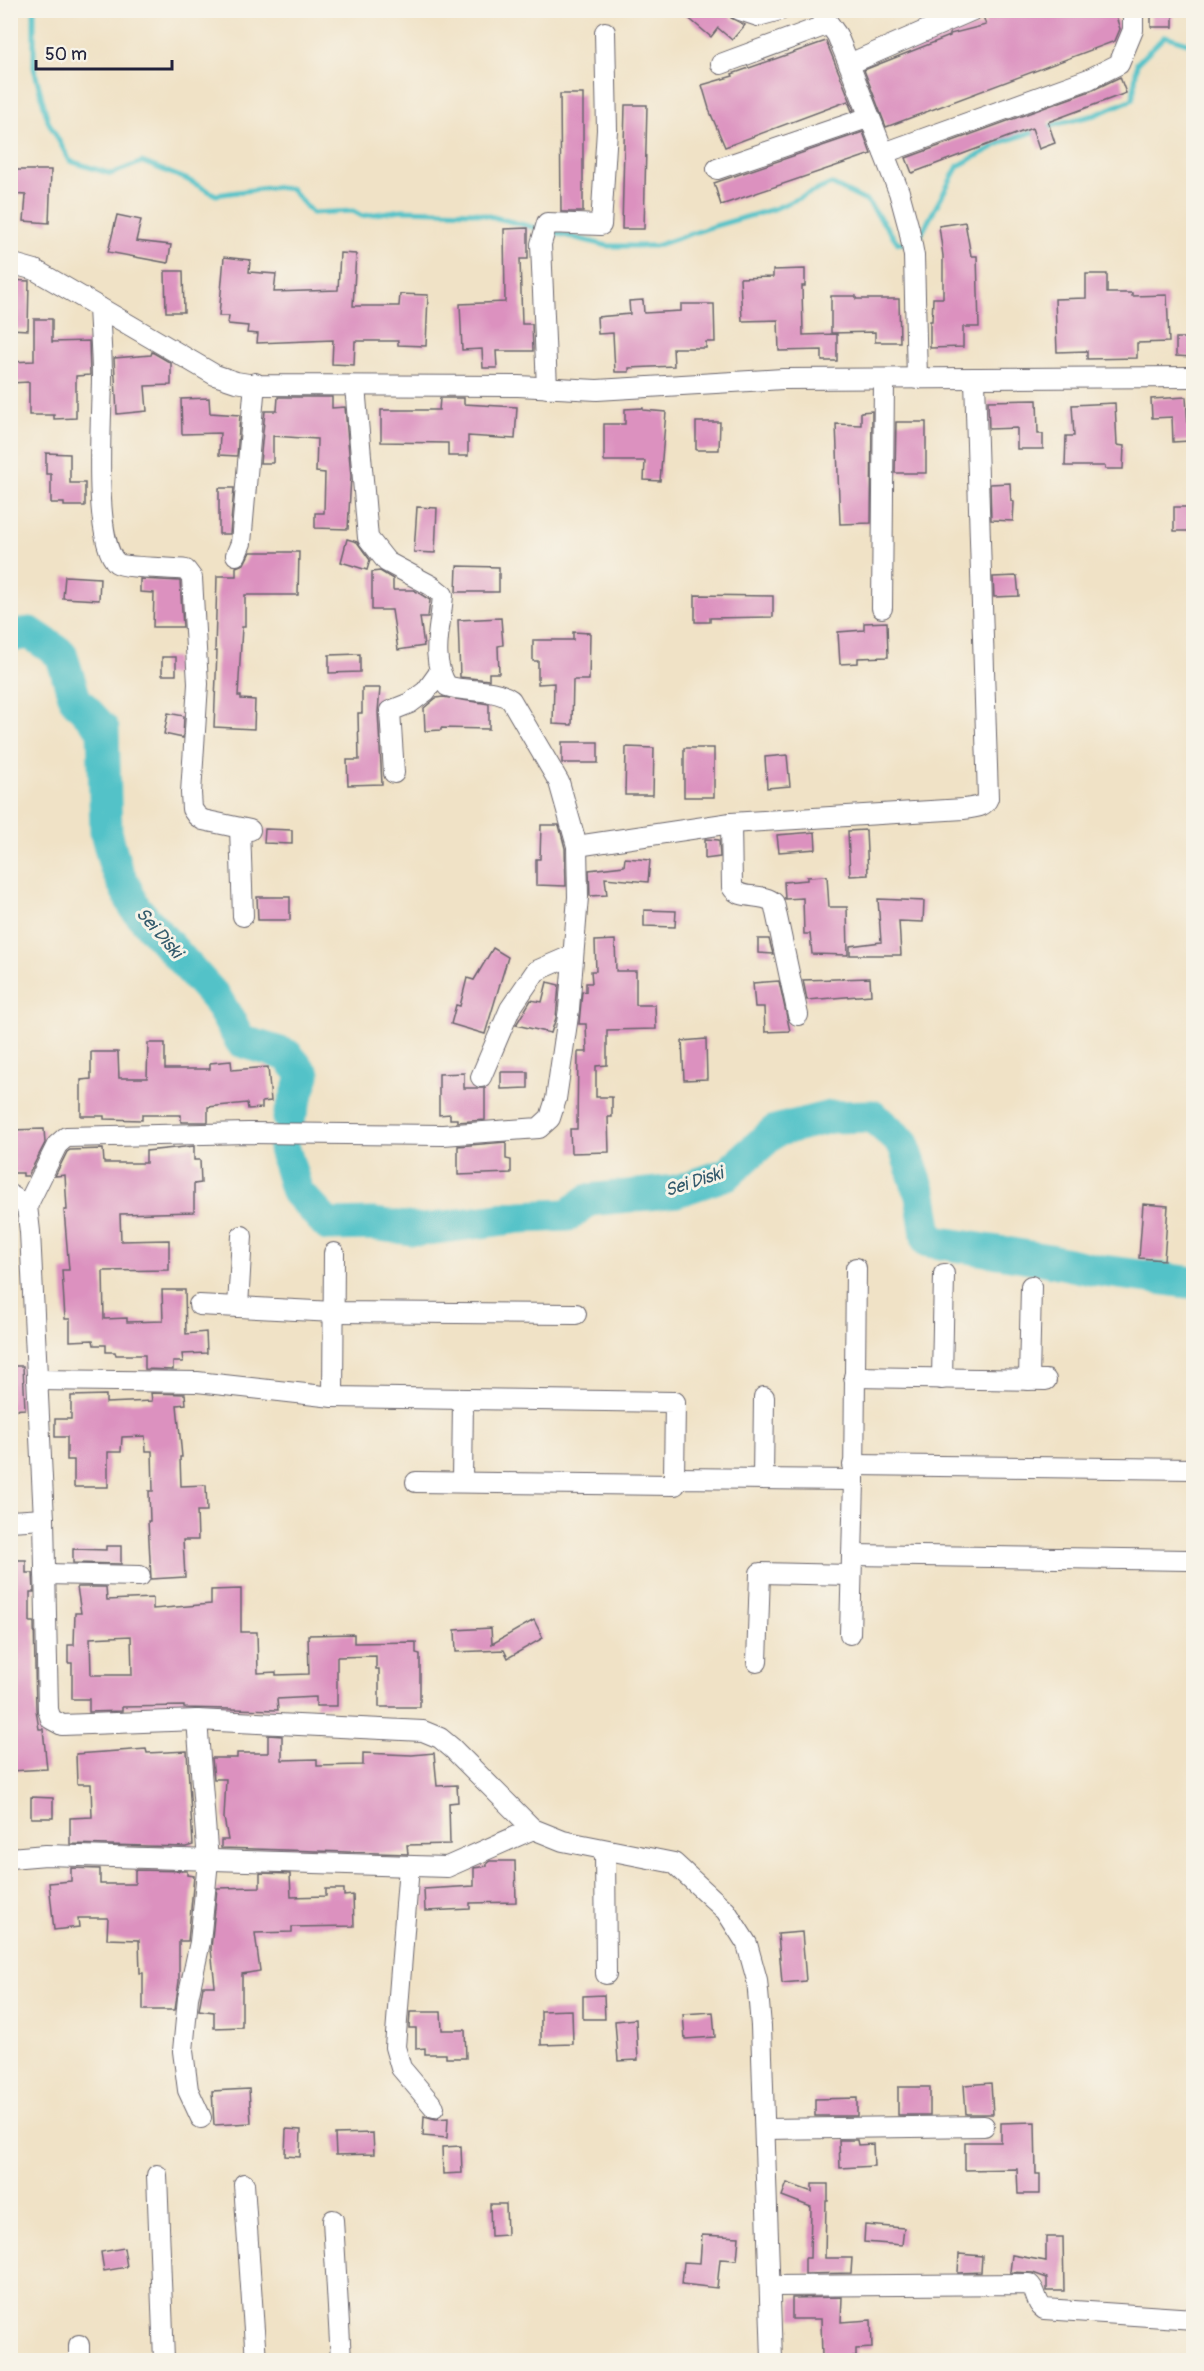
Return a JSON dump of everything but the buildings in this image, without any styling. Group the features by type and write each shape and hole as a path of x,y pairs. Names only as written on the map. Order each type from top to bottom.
{"street":[{"path":"740,10 759,16 780,10"},
{"path":"849,64 973,10"},
{"path":"884,153 1089,79 1119,64 1133,30 1133,10"},
{"path":"721,64 824,17 837,35 899,192 909,229 914,256 917,379"},
{"path":"547,388 542,243 547,223 601,225 607,130 605,32"},
{"path":"717,169 870,117"},
{"path":"10,263 35,270 215,375 236,382 355,386 518,386 597,390 783,379 975,380 1194,377"},
{"path":"99,307 102,375 101,488 106,540 110,553 117,562 125,567 186,570 192,578 198,665 191,759 192,809 203,820 245,829 243,916"},
{"path":"882,608 884,379"},
{"path":"578,846 731,823 983,806 986,802 988,786 975,380"},
{"path":"236,555 241,543 255,383"},
{"path":"355,386 368,538 387,562 439,590 443,595 436,650 439,673 447,686 462,691 500,693 511,700 559,782 578,846 578,897 569,1009 556,1099 550,1118 539,1128 443,1135 249,1133 66,1137 57,1145 19,1201 37,1380 44,1519 48,1710 51,1719 62,1725 197,1720 423,1731 440,1738 452,1748 533,1828 563,1840 674,1863 726,1911 747,1944 757,1980 765,2130 772,2361"},
{"path":"394,773 390,711 410,703 426,691 439,673"},
{"path":"731,823 732,887 739,893 765,897 774,903 798,1015"},
{"path":"481,1077 510,1009 536,971 573,956"},
{"path":"238,1307 242,1236"},
{"path":"333,1397 334,1253"},
{"path":"850,1634 856,1268"},
{"path":"942,1378 944,1274"},
{"path":"854,1377 1038,1380 1031,1286"},
{"path":"199,1305 334,1312 576,1314"},
{"path":"37,1380 197,1382 333,1397 675,1402 675,1485 416,1482"},
{"path":"763,1479 764,1396"},
{"path":"462,1482 463,1399"},
{"path":"674,1478 763,1479 853,1472 1194,1469"},
{"path":"10,1521 44,1519"},
{"path":"757,1662 760,1573 852,1565 1188,1560"},
{"path":"45,1574 140,1576"},
{"path":"197,1720 208,1861 200,1942 188,1998 183,2051 188,2090 201,2118"},
{"path":"10,1858 46,1855 447,1867 533,1828"},
{"path":"605,1850 606,1974"},
{"path":"409,1866 395,2047 401,2068 434,2107"},
{"path":"765,2130 984,2126"},
{"path":"157,2175 164,2361"},
{"path":"244,2184 256,2361"},
{"path":"333,2220 341,2361"},
{"path":"771,2286 1029,2284 1033,2287 1040,2306 1044,2308 1194,2319"}],"waterway":[{"path":"34,10 34,68 48,121 70,161 111,174 142,162 186,179 216,195 274,187 291,189 312,213 353,211 362,216 402,210 473,212 540,229"},
{"path":"918,240 958,166 1005,141 1095,115 1133,99 1137,63 1165,36 1194,45"},
{"path":"552,232 608,246 655,246 774,209 831,184 868,202 898,243 907,243"},
{"name":"Sei Diski","path":"10,636 30,633 61,654 75,699 103,729 106,832 115,866 135,908 216,998 241,1041 287,1055 304,1075 289,1118"},
{"name":"Sei Diski","path":"284,1149 297,1192 328,1225 372,1224 421,1230 520,1217 568,1215 589,1200 677,1191 727,1174 775,1131 830,1117 872,1116 903,1143 921,1196 928,1241 1049,1260 1096,1270 1194,1283"}]}
